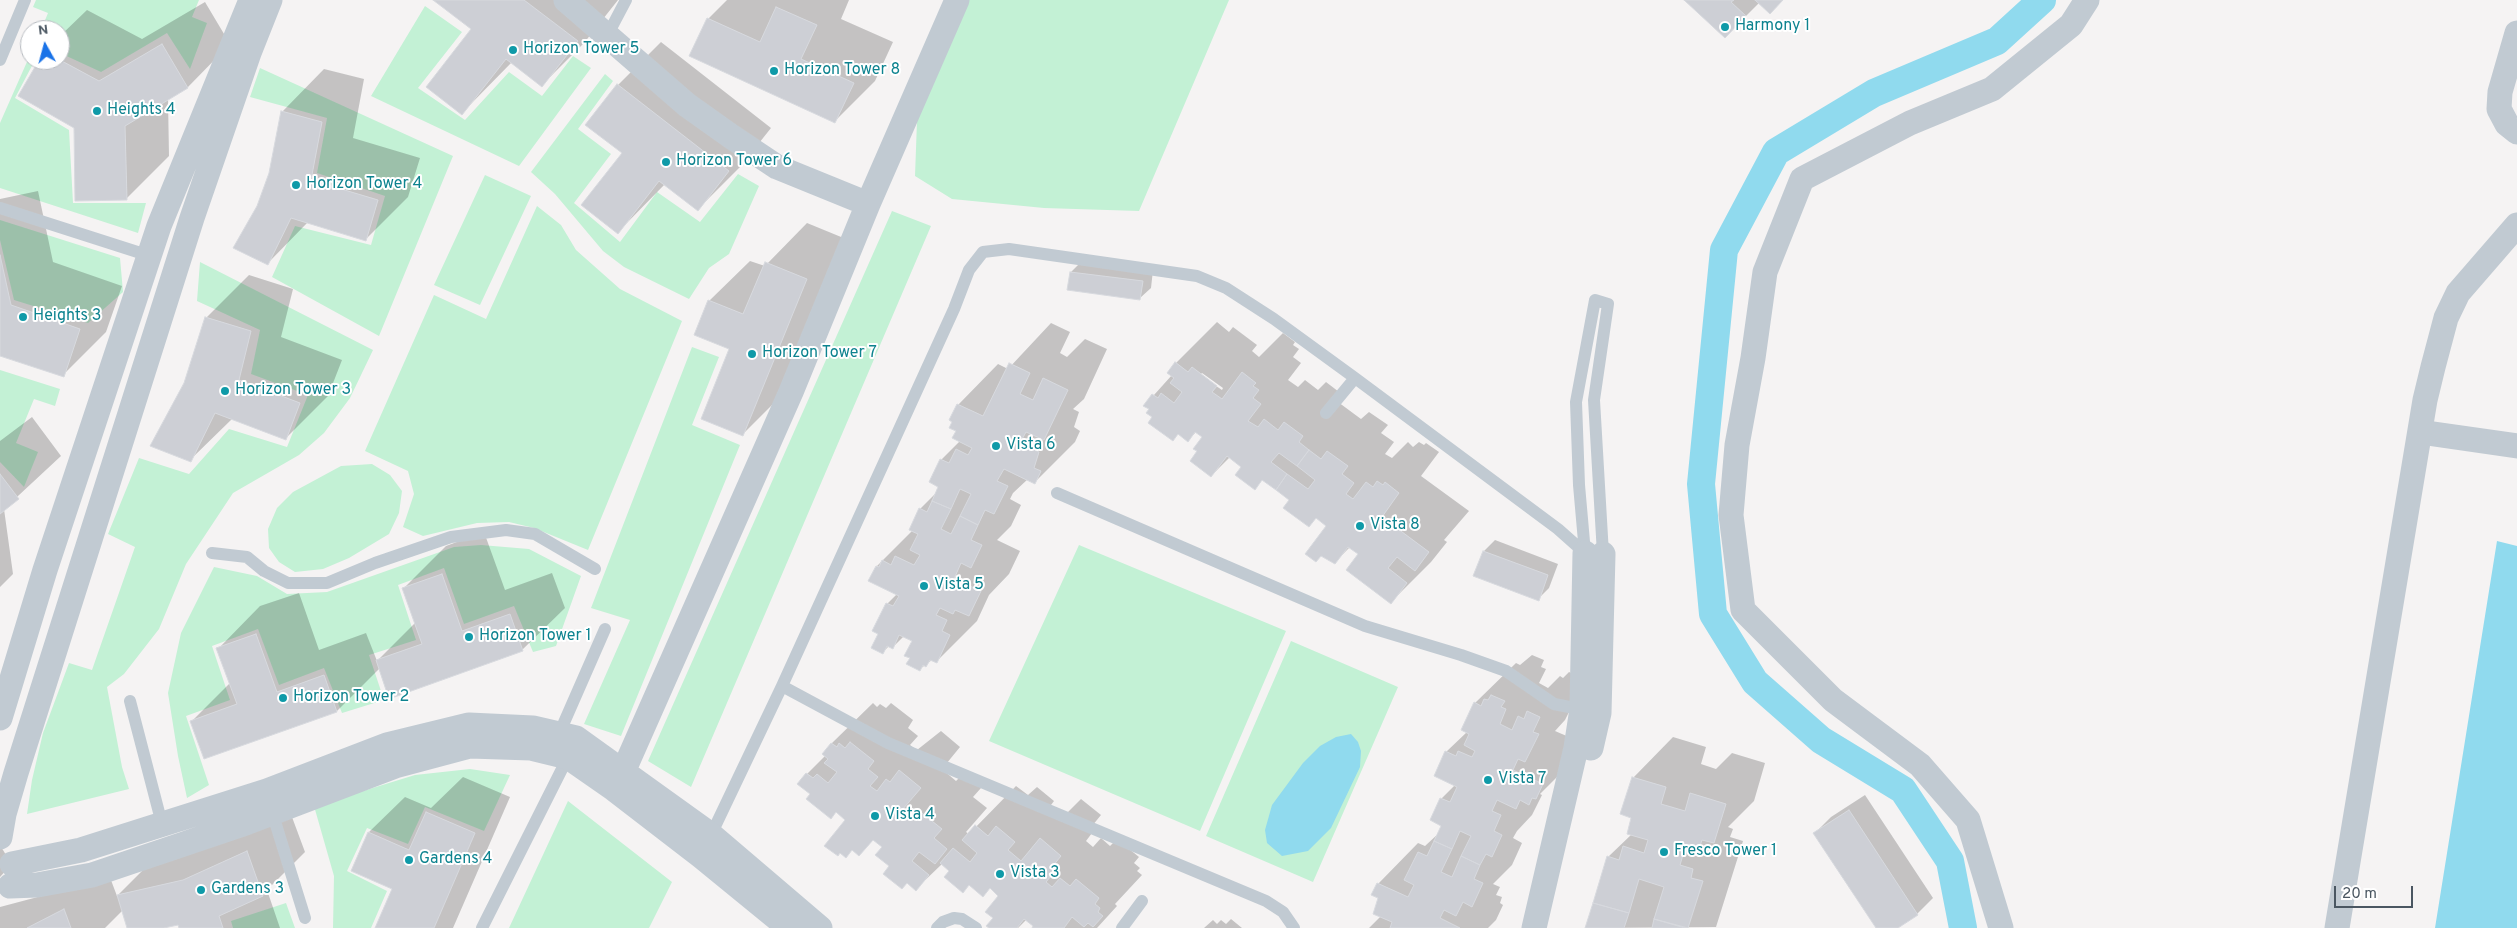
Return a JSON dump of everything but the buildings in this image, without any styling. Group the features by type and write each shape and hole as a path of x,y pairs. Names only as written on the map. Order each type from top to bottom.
{"street":[{"path":"0,718 45,570 159,226 251,0"},
{"path":"0,837 4,814 192,218 249,53 270,0"},
{"path":"566,0 687,105 777,167 868,204"},
{"path":"623,772 791,392 868,204 957,0"},
{"path":"2001,928 1968,820 1920,764 1833,700 1743,610 1731,515 1736,454 1765,272 1802,180 1910,122 1992,89 2071,25 2087,0"},
{"path":"2517,32 2500,92 2499,109 2507,124 2517,132"},
{"path":"2337,928 2425,400 2446,318 2458,293 2517,225"},
{"path":"2420,432 2517,446"},
{"path":"1550,928 1591,711 1594,553"},
{"path":"1534,928 1576,748 1591,711"},
{"path":"5,873 267,791 387,746 469,725 533,728 576,738 711,835 820,928"},
{"path":"5,873 36,885 92,875 272,812 395,766 470,746 531,748 568,757 614,789 701,856 789,928"}],"lane":[{"path":"0,60 25,0"},
{"path":"607,36 626,0"},
{"path":"0,208 150,256"},
{"path":"711,835 782,686 954,309 969,270 983,252 1009,249 1197,276 1226,288 1252,304 1355,378 1558,530 1594,553"},
{"path":"1595,300 1608,304 1594,400 1594,553 1579,485 1576,402 1595,300"},
{"path":"1326,413 1355,378"},
{"path":"1057,493 1364,626 1461,655 1506,672 1554,704 1591,711"},
{"path":"212,553 246,557 264,571 288,583 327,583 375,563 443,540 506,530 534,534 595,569"},
{"path":"559,734 605,629"},
{"path":"782,686 888,744 1266,901 1283,912 1294,928"},
{"path":"130,701 162,824"},
{"path":"482,928 568,757"},
{"path":"272,812 306,918"},
{"path":"1122,928 1142,901"},
{"path":"937,928 943,922 954,918 962,919 976,928"}],"green space":[{"path":"36,0 199,0 192,17 207,23 190,69 167,33 101,72 70,58 70,20 45,20 48,13 33,7"},
{"path":"967,0 1229,0 1139,211 1044,208 952,199 915,176 917,121"},
{"path":"425,6 462,32 418,88 465,120 509,72 542,96 573,56 591,68 519,166 371,96"},
{"path":"260,68 453,156 379,336 272,277 295,226 371,245 385,196 317,173 327,118 250,97"},
{"path":"23,70 30,70 15,98 69,130 73,203 146,203 138,233 0,188 0,123"},
{"path":"605,74 613,81 578,129 611,154 574,203 620,242 657,192 700,222 738,174 759,186 729,254 709,268 689,299 624,267 603,251 555,194 531,172"},
{"path":"485,175 531,196 480,305 434,285"},
{"path":"537,206 561,225 576,250 620,289 682,321 588,550 534,528 509,522 477,523 423,536 403,527 414,494 408,471 365,451 434,295 486,319"},
{"path":"892,211 931,226 691,787 648,761"},
{"path":"0,220 120,258 123,292 88,323 14,300 0,240"},
{"path":"200,262 373,350 350,398 324,433 299,455 233,493 186,564 159,629 124,674 107,687 122,767 129,789 27,814 32,780 43,733 69,663 92,670 135,547 108,534 139,458 189,474 229,429 287,447 308,395 251,374 260,330 197,301"},
{"path":"692,347 719,357 692,425 740,445 621,736 584,724 630,620 591,608"},
{"path":"0,370 60,389 55,406 34,399 16,443 38,452 24,487 0,462"},
{"path":"372,464 390,475 402,491 399,513 389,534 349,558 323,569 295,572 279,562 269,548 268,529 277,508 293,492 341,466"},
{"path":"481,545 529,549 581,576 556,646 533,652 514,606 464,624 444,568 398,585 416,640 369,655 384,700 342,713 324,668 279,685 258,629 212,646 230,700 186,716 209,785 187,798 168,693 181,633 214,567 257,576 287,594 327,592 454,547"},
{"path":"1079,545 1286,631 1200,831 989,741"},
{"path":"1291,641 1398,687 1313,882 1206,836"},
{"path":"470,769 510,775 484,831 425,807 408,844 367,828 347,871 387,891 371,928 333,928 334,876 314,806 415,775"},
{"path":"568,801 672,882 649,928 509,928"},
{"path":"286,903 295,928 233,928 231,921"}],"water":[{"path":"2497,541 2517,546 2517,928 2435,928"},
{"path":"1351,734 1358,742 1361,751 1360,767 1331,828 1308,851 1282,856 1267,843 1265,830 1272,805 1303,763 1320,746 1336,737"}],"waterway":[{"path":"1963,928 1950,861 1903,790 1821,740 1755,682 1713,614 1701,484 1724,250 1776,152 1874,93 1997,41 2042,0"}],"place":[{"name":"Harmony 1","path":"1725,27"},
{"name":"Horizon Tower 5","path":"513,50"},
{"name":"Horizon Tower 8","path":"774,71"},
{"name":"Heights 4","path":"97,111"},
{"name":"Horizon Tower 6","path":"666,162"},
{"name":"Horizon Tower 4","path":"296,185"},
{"name":"Heights 3","path":"23,317"},
{"name":"Horizon Tower 7","path":"752,354"},
{"name":"Horizon Tower 3","path":"225,391"},
{"name":"Vista 6","path":"996,446"},
{"name":"Vista 8","path":"1360,526"},
{"name":"Vista 5","path":"924,586"},
{"name":"Horizon Tower 1","path":"469,637"},
{"name":"Horizon Tower 2","path":"283,698"},
{"name":"Vista 7","path":"1488,780"},
{"name":"Vista 4","path":"875,816"},
{"name":"Fresco Tower 1","path":"1664,852"},
{"name":"Gardens 4","path":"409,860"},
{"name":"Vista 3","path":"1000,874"},
{"name":"Gardens 3","path":"201,890"}]}
